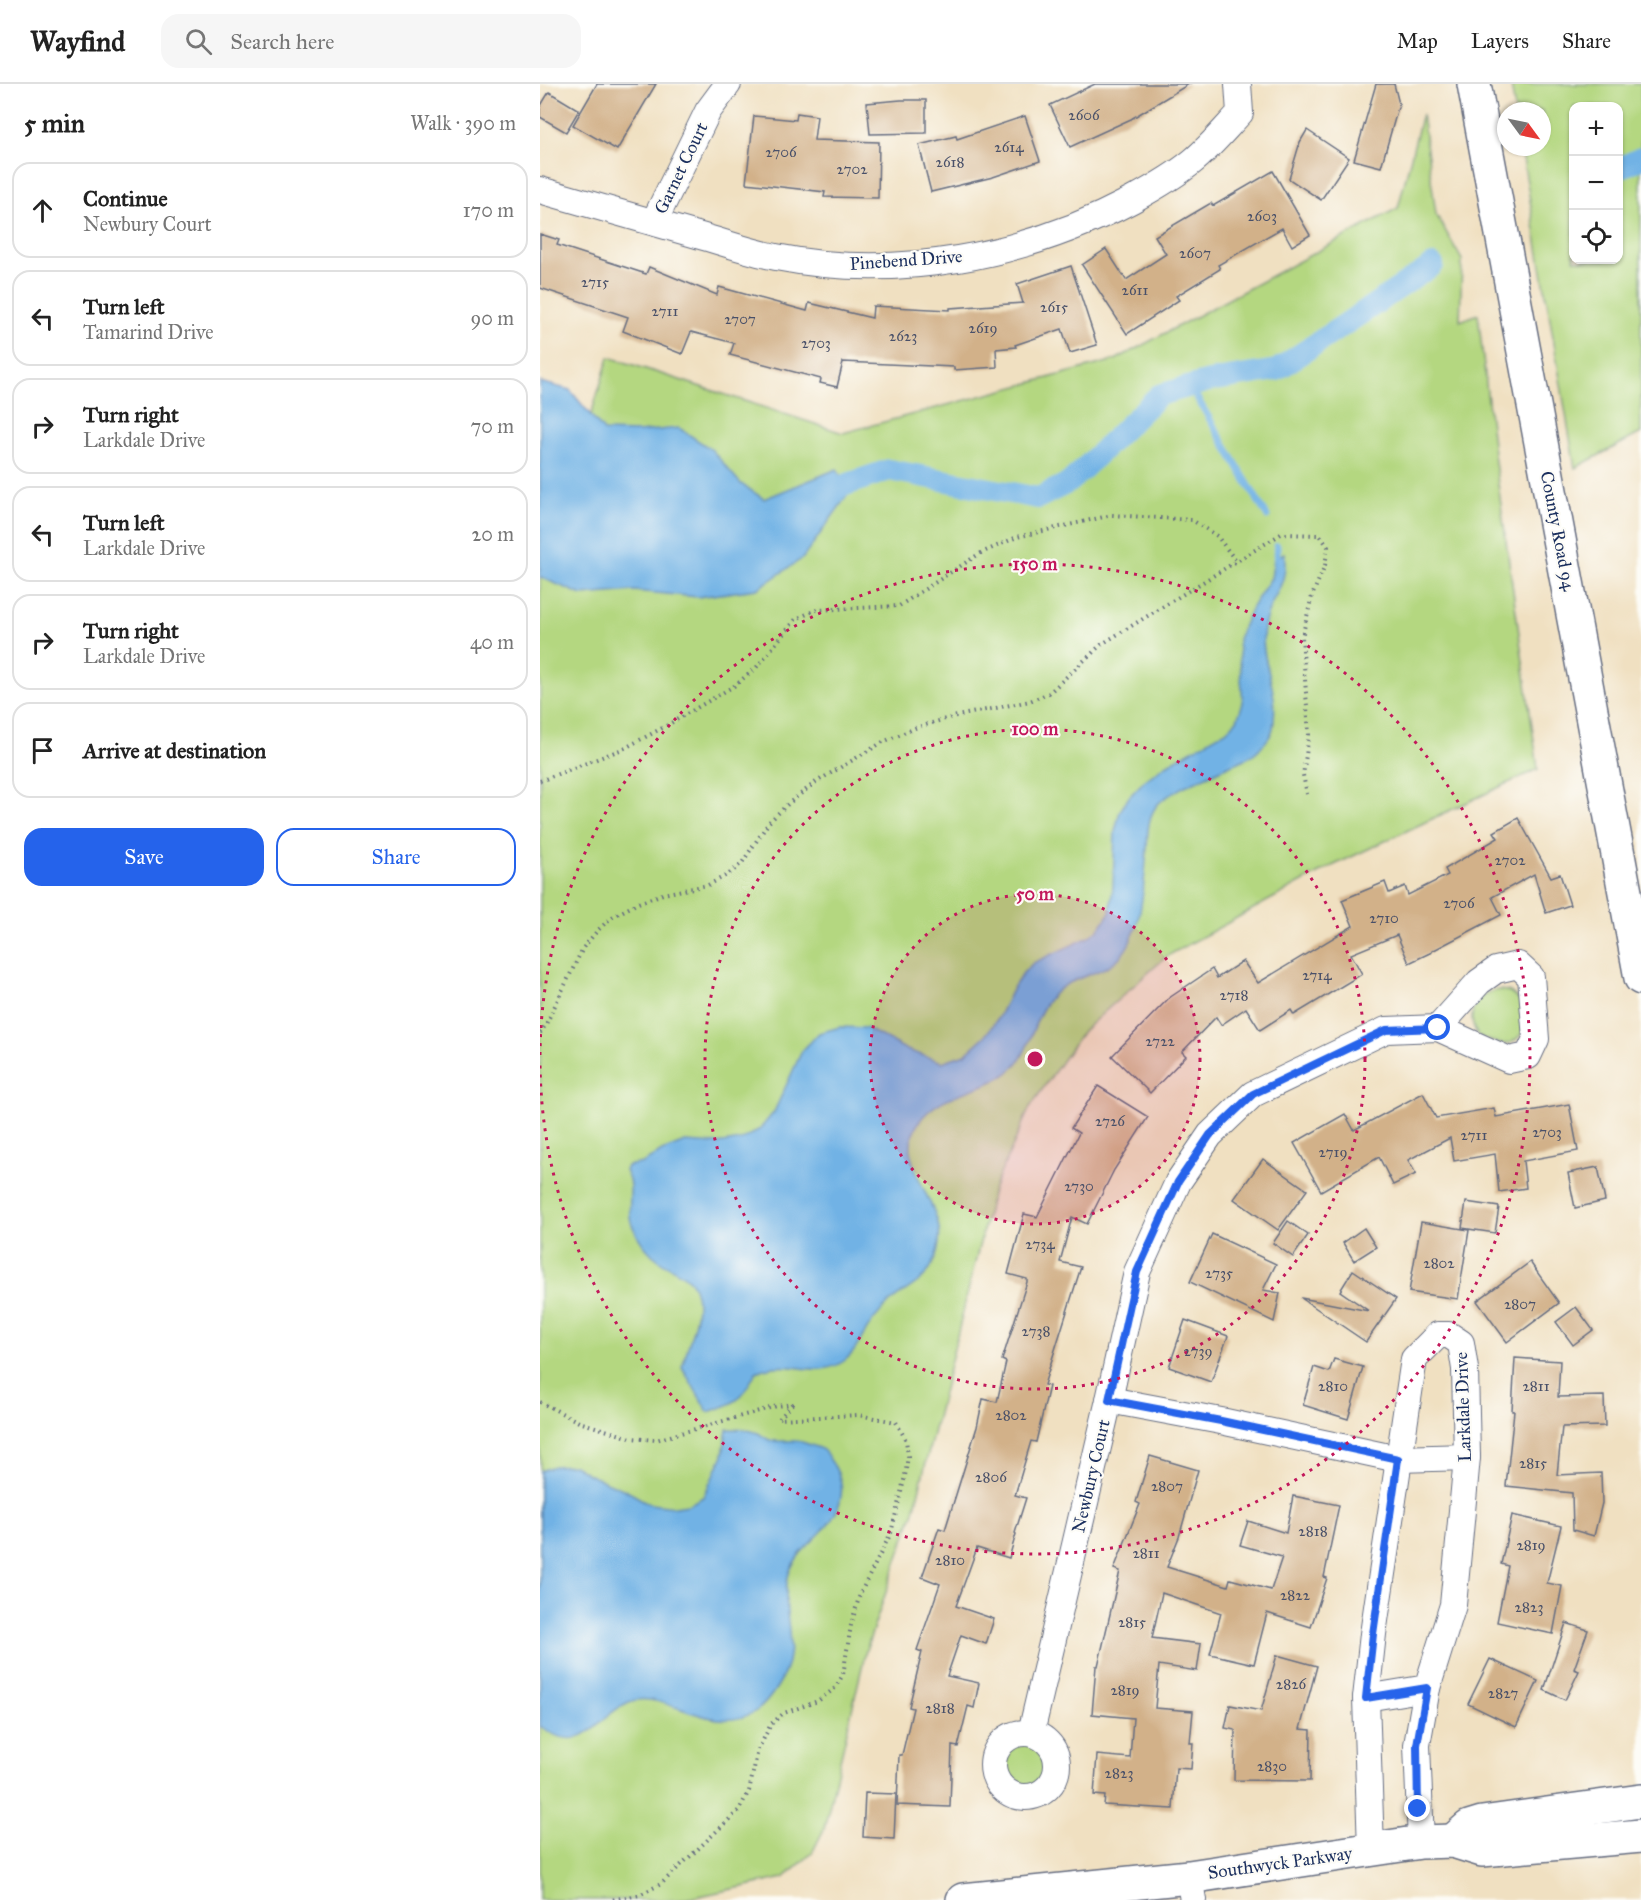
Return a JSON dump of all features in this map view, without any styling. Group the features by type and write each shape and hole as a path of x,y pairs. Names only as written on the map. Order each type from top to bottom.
{"street":[{"name":"Garnet Court","path":"654,222 708,111 728,84"},
{"name":"Pinebend Drive","path":"540,190 775,257 822,264 879,266 950,260 1034,241 1106,214 1148,191 1192,162 1240,113 1238,84"},
{"name":"County Road 94","path":"1474,84 1641,978"},
{"name":"Newbury Court","path":"1031,1733 1137,1272 1178,1182 1210,1135 1253,1094 1386,1030 1438,1028"},
{"name":"Larkdale Drive","path":"1371,1850 1366,1698 1398,1459 1414,1359 1438,1335 1449,1335 1461,1343 1465,1369 1467,1457 1453,1605 1427,1688 1417,1745 1421,1842"},
{"path":"1109,1400 1221,1421 1398,1459 1467,1457"},
{"path":"1366,1698 1427,1688"},
{"path":"1453,1841 1469,1827 1482,1824 1641,1801"},
{"name":"Southwyck Parkway","path":"963,1900 1191,1888 1371,1850 1421,1842 1453,1841 1482,1850 1641,1836"}],"path":[{"path":"540,782 625,748 734,686 756,668 796,619 816,610 899,606 979,554 1017,537 1113,515 1192,520 1217,536 1236,561"},
{"path":"540,1033 583,948 612,917 638,903 663,894 708,885 729,874 742,863 769,822 789,803 816,782 883,742 915,728 952,717 1030,701 1049,693 1102,644 1281,534 1320,535 1328,547 1325,565 1312,596 1302,637 1309,735 1303,775 1306,794"},
{"path":"540,1402 579,1422 631,1438 656,1440 777,1406 792,1404 779,1419 858,1415 896,1422 906,1440 908,1456 906,1476 891,1533 860,1594 851,1625 843,1675 834,1689 818,1701 784,1713 771,1724 758,1750 749,1791 739,1810 661,1884 639,1895 610,1900"}],"green space":[{"path":"1511,84 1641,84 1641,433 1575,468 1523,156 1551,156 1551,102 1514,102"},
{"path":"1422,114 1436,214 1462,260 1460,321 1478,314 1495,462 1538,769 1330,867 1167,956 1083,1031 1030,1107 993,1190 914,1511 866,1650 824,1829 812,1853 784,1878 681,1900 540,1900 540,406 585,434 609,357 843,433 1115,360 1398,208"},
{"path":"1501,990 1510,992 1523,1003 1525,1029 1514,1041 1504,1044 1478,1036 1472,1020 1472,1012 1478,1000 1484,995"},
{"path":"1024,1740 1035,1742 1044,1748 1050,1757 1052,1768 1050,1779 1044,1788 1035,1794 1024,1796 1013,1794 1004,1788 998,1779 996,1768 998,1757 1004,1748 1013,1742"}],"water":[{"path":"540,382 570,390 604,431 638,432 679,428 711,449 741,484 764,499 837,469 849,493 803,558 757,589 698,597 634,591 582,595 540,577"},
{"path":"1284,553 1284,575 1266,617 1263,639 1275,706 1270,736 1249,757 1185,786 1157,805 1151,815 1149,826 1138,920 1134,934 1120,957 1104,968 1068,984 1052,996 1039,1017 1026,1049 1013,1068 992,1082 947,1099 927,1112 919,1122 913,1135 912,1160 934,1211 939,1229 937,1251 928,1272 885,1307 872,1321 854,1351 844,1361 826,1369 781,1366 756,1372 738,1399 708,1412 682,1367 694,1328 697,1312 696,1294 690,1281 651,1254 637,1235 630,1218 630,1184 625,1171 627,1166 643,1163 662,1151 685,1142 717,1144 741,1140 760,1129 774,1112 802,1051 819,1033 840,1027 866,1028 907,1050 942,1062 965,1054 985,1036 998,1018 1013,988 1033,963 1087,938 1099,929 1110,912 1115,831 1120,811 1129,797 1144,781 1166,765 1226,731 1237,720 1243,703 1238,639 1252,607 1271,578 1274,559"},
{"path":"727,1429 758,1433 770,1440 798,1441 821,1449 835,1468 841,1481 838,1509 829,1524 796,1559 788,1577 786,1592 790,1646 785,1673 768,1700 759,1709 739,1718 705,1717 657,1701 642,1700 629,1702 578,1737 567,1738 555,1735 540,1726 540,1471 554,1466 574,1465 650,1504 675,1507 688,1505 703,1497 723,1455"}],"building":[{"path":"597,84 656,84 617,150 573,125"},
{"path":"1095,84 1189,84 1131,119 1070,147 1050,105"},
{"path":"1376,84 1394,84 1399,104 1381,167 1354,160"},
{"path":"549,92 579,110 566,132 540,117 540,107"},
{"path":"926,100 926,133 870,134 867,103"},
{"path":"797,113 817,116 814,140 879,142 878,198 824,197 825,192 746,183 754,116 796,120"},
{"path":"1025,116 1040,161 993,177 931,192 919,145 956,136 957,139"},
{"path":"1307,130 1349,158 1321,200 1289,179 1300,142"},
{"path":"1273,171 1310,235 1292,246 1282,228 1218,265 1220,269 1176,296 1179,300 1127,334 1082,265 1106,249 1126,280 1166,254 1155,236 1211,203 1213,206"},
{"path":"540,234 559,240 557,245 646,274 649,267 717,295 719,287 807,311 809,303 872,318 873,306 950,310 950,308 1023,303 1017,284 1071,266 1097,345 1070,353 1062,329 1015,345 1016,347 996,349 997,367 954,370 954,367 843,362 837,387 820,383 821,379 730,355 734,343 691,332 682,354 623,331 628,317 540,288"},
{"path":"1518,818 1551,877 1560,874 1570,905 1546,913 1534,874 1492,897 1501,915 1409,963 1397,935 1351,954 1362,974 1294,1015 1291,1010 1260,1030 1246,1008 1221,1025 1216,1017 1182,1052 1186,1056 1150,1093 1112,1056 1169,998 1212,969 1217,978 1243,961 1258,983 1353,926 1342,900 1385,882 1389,893 1405,886 1408,895 1448,875 1445,869 1498,838 1494,832"},
{"path":"1098,1086 1148,1117 1114,1170 1087,1224 1072,1217 1060,1262 1081,1267 1044,1385 1049,1386 1036,1442 1031,1441 1015,1495 1026,1498 1009,1558 977,1548 956,1606 994,1619 986,1644 961,1635 947,1676 979,1683 974,1708 968,1706 958,1747 952,1746 950,1807 897,1805 899,1755 902,1755 913,1708 909,1707 922,1652 917,1650 940,1584 922,1577 939,1528 945,1530 977,1427 983,1399 997,1402 1006,1362 1002,1360 1027,1282 1027,1279 1008,1274 1024,1214 1037,1217 1079,1133 1071,1128"},
{"path":"1423,1093 1436,1118 1494,1108 1496,1117 1569,1104 1578,1151 1523,1161 1526,1188 1499,1192 1495,1154 1454,1161 1450,1138 1408,1160 1416,1174 1393,1185 1379,1157 1321,1191 1294,1143 1345,1114 1354,1130"},
{"path":"1263,1159 1307,1190 1278,1230 1234,1199"},
{"path":"1598,1167 1605,1201 1575,1208 1568,1173"},
{"path":"1466,1202 1499,1207 1495,1233 1462,1228"},
{"path":"1288,1221 1308,1235 1293,1257 1273,1243"},
{"path":"1421,1222 1469,1230 1458,1299 1409,1292"},
{"path":"1364,1228 1376,1247 1354,1261 1343,1243"},
{"path":"1212,1234 1276,1264 1263,1290 1280,1293 1274,1322 1190,1282"},
{"path":"1530,1262 1559,1303 1507,1342 1477,1301"},
{"path":"1353,1270 1396,1299 1366,1342 1301,1298 1369,1311 1340,1291"},
{"path":"1576,1307 1593,1330 1573,1345 1556,1322"},
{"path":"1185,1320 1228,1336 1211,1382 1169,1367"},
{"path":"1515,1358 1560,1361 1558,1397 1604,1396 1605,1426 1562,1427 1557,1475 1601,1473 1602,1503 1594,1536 1573,1530 1572,1493 1506,1486 1514,1411 1512,1411"},
{"path":"1334,1359 1363,1367 1348,1419 1303,1405 1314,1367 1329,1372"},
{"path":"1150,1456 1198,1470 1179,1537 1167,1567 1228,1586 1230,1579 1271,1590 1282,1557 1240,1545 1248,1521 1286,1533 1293,1496 1339,1505 1324,1577 1327,1578 1311,1627 1267,1613 1254,1664 1210,1654 1221,1613 1162,1593 1152,1638 1201,1644 1197,1671 1159,1665 1155,1708 1193,1711 1190,1743 1193,1743 1191,1769 1176,1768 1173,1809 1104,1805 1105,1796 1094,1795 1097,1755 1130,1758 1133,1718 1092,1714 1096,1666 1098,1666 1120,1571 1114,1569 1140,1504 1136,1502"},
{"path":"1512,1515 1561,1526 1547,1583 1562,1586 1553,1634 1497,1622 1508,1566 1501,1564"},
{"path":"1566,1623 1588,1630 1574,1669 1579,1671 1565,1700 1544,1690"},
{"path":"1277,1655 1317,1666 1300,1729 1311,1730 1310,1781 1234,1780 1235,1730 1225,1728 1230,1705 1261,1711"},
{"path":"1490,1659 1538,1681 1516,1727 1468,1704"},
{"path":"865,1793 896,1794 894,1839 863,1837"}],"waterway":[{"path":"1623,167 1641,158"},
{"path":"816,495 889,470 1038,498 1070,482 1159,395 1209,381 1277,370 1433,265"},
{"path":"1190,386 1267,516"},
{"path":"1277,546 1277,564"}],"route":[{"path":"1418,1809 1417,1745 1427,1688 1366,1698 1398,1459 1221,1421 1109,1400 1137,1272 1178,1182 1210,1135 1253,1094 1386,1030 1438,1028"}]}
